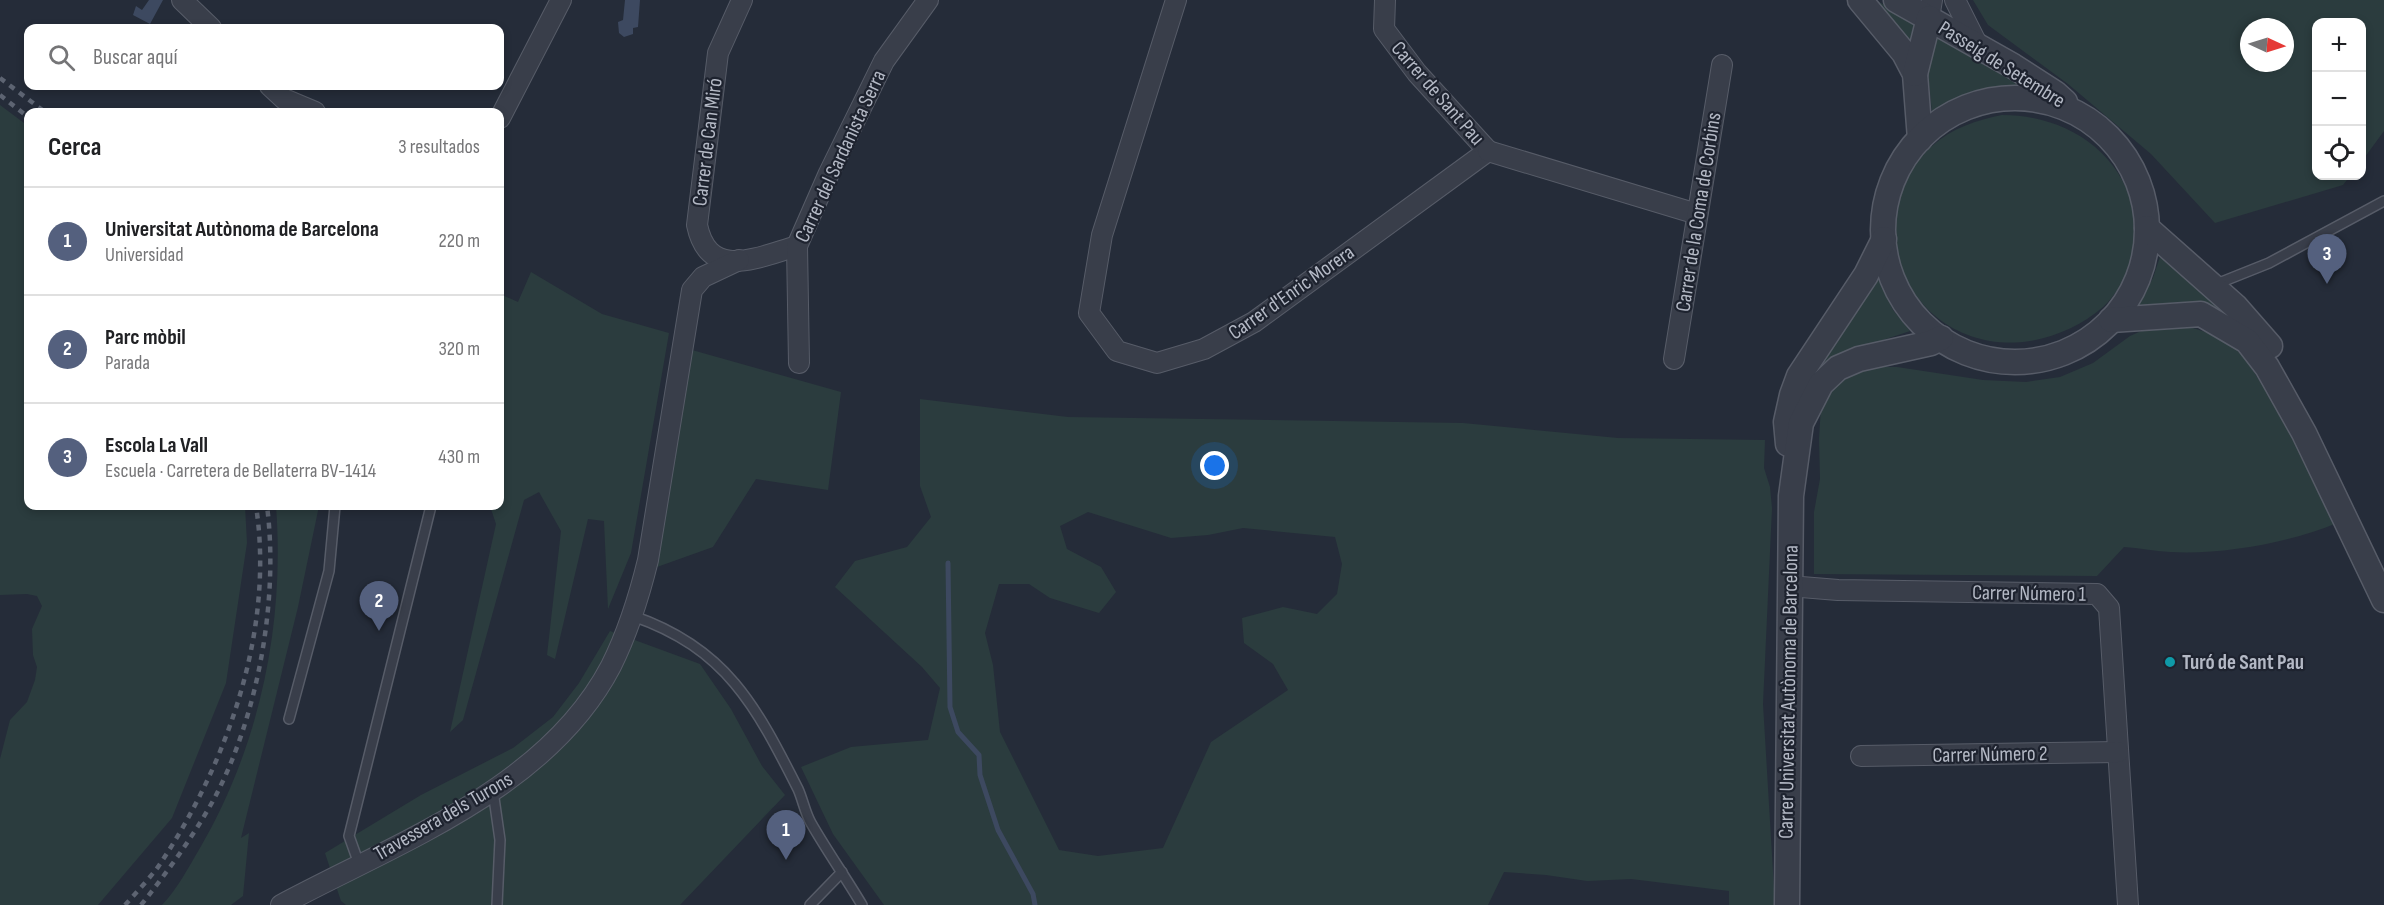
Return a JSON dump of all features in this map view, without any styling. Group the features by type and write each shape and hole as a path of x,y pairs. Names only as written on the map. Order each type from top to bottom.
{"street":[{"path":"182,0 208,24"},
{"path":"504,110 561,0"},
{"name":"Carrer de Can Miró","path":"739,261 724,260 709,253 700,240 697,225 718,53 742,0"},
{"name":"Carrer del Sardanista Serra","path":"799,363 797,246 829,173 884,61 928,0"},
{"name":"Carrer d'Enric Morera","path":"1176,0 1102,235 1089,313 1117,351 1157,363 1204,350 1254,322 1488,151"},
{"name":"Carrer de Sant Pau","path":"1385,0 1384,29 1417,73 1488,151"},
{"path":"1860,0 1904,53 1915,75"},
{"name":"Passeig de Setembre","path":"1896,0 1931,9 1978,46 2055,93 2076,112"},
{"path":"1955,0 1978,46"},
{"path":"1920,139 1915,75 1931,9"},
{"name":"Carrer de la Coma de Corbins","path":"1674,359 1722,65"},
{"path":"274,90 284,99 305,108"},
{"path":"2028,98 2048,101 2076,112 2105,133 2127,160 2142,193 2147,228 2146,250 2138,278 2128,297 2111,320 2076,347 2051,357 2016,362 1989,359 1964,351 1941,338 1917,318 1899,292 1888,262 1884,239 1886,209 1893,180 1905,158 1920,139 1951,115 1969,106 1988,100 2028,98"},
{"path":"1488,151 1697,214"},
{"path":"2147,228 2235,306 2270,345 2351,516 2384,600"},
{"name":"Carrer Universitat Autònoma de Barcelona","path":"1792,479 1786,422 1799,376 1866,275 1884,239"},
{"name":"Carrer de Can Miró","path":"681,367 692,290 697,282 710,273 739,261 797,246"},
{"path":"2111,320 2201,314 2247,341 2309,431"},
{"name":"Carrer Universitat Autònoma de Barcelona","path":"1787,905 1792,479 1801,423 1821,384 1838,368 1859,359 1931,343 1941,338"},
{"name":"Travessera dels Turons","path":"281,905 413,837 493,791 554,742 586,705 610,668 633,616 648,560 666,443 681,367"},
{"path":"2351,516 2384,570"},
{"name":"Carrer Número 1","path":"1789,586 1838,590 2097,594 2109,608 2128,905"},
{"name":"Carrer Número 2","path":"1861,756 2118,752"}],"lane":[{"path":"2212,286 2269,263 2384,201"},
{"path":"289,719 329,571 335,510"},
{"path":"359,864 349,836 430,510"},
{"path":"633,616 693,644 731,678 749,700 803,800 810,821 862,905"},
{"path":"493,791 500,840 497,905"},
{"path":"810,905 842,872"}],"shaded area":[{"path":"1875,0 1920,23 1915,42 1908,43"},
{"path":"1973,0 2384,0 2384,131 2366,156 2366,18 2312,18 2312,180 2347,180 2343,185 2215,223 2151,154 2068,84 1988,25"},
{"path":"1934,32 2034,89 1982,95 1958,101 1932,112 1925,48"},
{"path":"0,105 24,123 24,510 245,510 247,543 226,683 172,818 98,905 0,905 0,759 10,720 27,702 35,680 37,667 33,655 32,629 42,606 37,596 0,595"},
{"path":"2002,115 2024,116 2045,121 2084,138 2114,167 2125,186 2135,220 2136,234 2131,261 2120,286 2112,297 2103,307 2078,324 2060,333 2030,341 2000,342 1973,337 1948,325 1927,308 1910,287 1900,261 1896,233 1899,203 1904,187 1915,165 1926,152 1956,130 1974,122"},
{"path":"2161,254 2236,320 2211,308 2187,303 2163,304 2135,310 2153,278"},
{"path":"531,272 602,314 669,333 631,553 608,609 604,521 588,519 555,659 547,655 561,531 539,492 524,500 463,720 450,732 496,524 491,510 504,510 504,296 518,302"},
{"path":"1877,277 1893,310 1910,331 1862,347 1818,374 1814,372"},
{"path":"2157,324 2193,328 2224,338 2245,358 2300,444 2337,523 2277,542 2211,552 2170,552 2124,547 2097,576 1814,574 1814,512 1820,479 1821,406 1834,387 1851,374 1872,367 1897,367 1983,380 2026,382 2060,377 2093,363 2130,336"},
{"path":"692,350 841,392 828,490 756,479 713,547 657,567"},
{"path":"920,399 1068,417 1463,423 1618,438 1765,440 1764,468 1770,487 1772,508 1763,704 1775,905 1729,905 1729,891 1631,879 1587,881 1504,872 1488,905 884,905 833,834 801,767 851,747 928,740 940,688 922,667 835,587 855,561 907,547 931,517 920,486","holes":["1088,512 1171,538 1208,535 1243,528 1335,537 1342,564 1337,594 1317,614 1283,607 1242,618 1244,643 1273,664 1288,690 1211,742 1163,848 1098,856 1059,850 1000,732 993,665 985,633 999,584 1029,584 1050,598 1099,613 1116,592 1101,567 1067,549 1060,526"]},
{"path":"276,510 318,510 298,607 241,838 249,833 243,896 231,905 162,905 182,878 221,809 253,726 272,639 278,550"},
{"path":"610,631 700,664 731,709 762,766 785,795 680,905 346,905 341,901 325,853 421,795 513,748 553,717 579,683"}],"water":[{"path":"149,0 163,0 150,24 133,15 136,6 142,10"},
{"path":"625,0 640,0 638,27 633,28 633,34 624,37 619,33 618,22 623,20"}],"waterway":[{"path":"948,563 950,707 958,732 979,755 980,775 998,830 1033,894 1035,905"}],"railway":[{"path":"0,78 40,108"},
{"path":"0,95 24,114"},
{"path":"125,905 158,867 183,827 205,785 240,695 252,648 258,600 260,553 256,510"},
{"path":"141,905 180,854 206,813 243,731 262,656 267,618 270,579 267,510"}],"place":[{"name":"Escola La Vall","path":"2327,284"},
{"name":"Parc mòbil","path":"379,631"},
{"name":"Turó de Sant Pau","path":"2170,662"},
{"name":"Universitat Autònoma de Barcelona","path":"786,860"}]}
